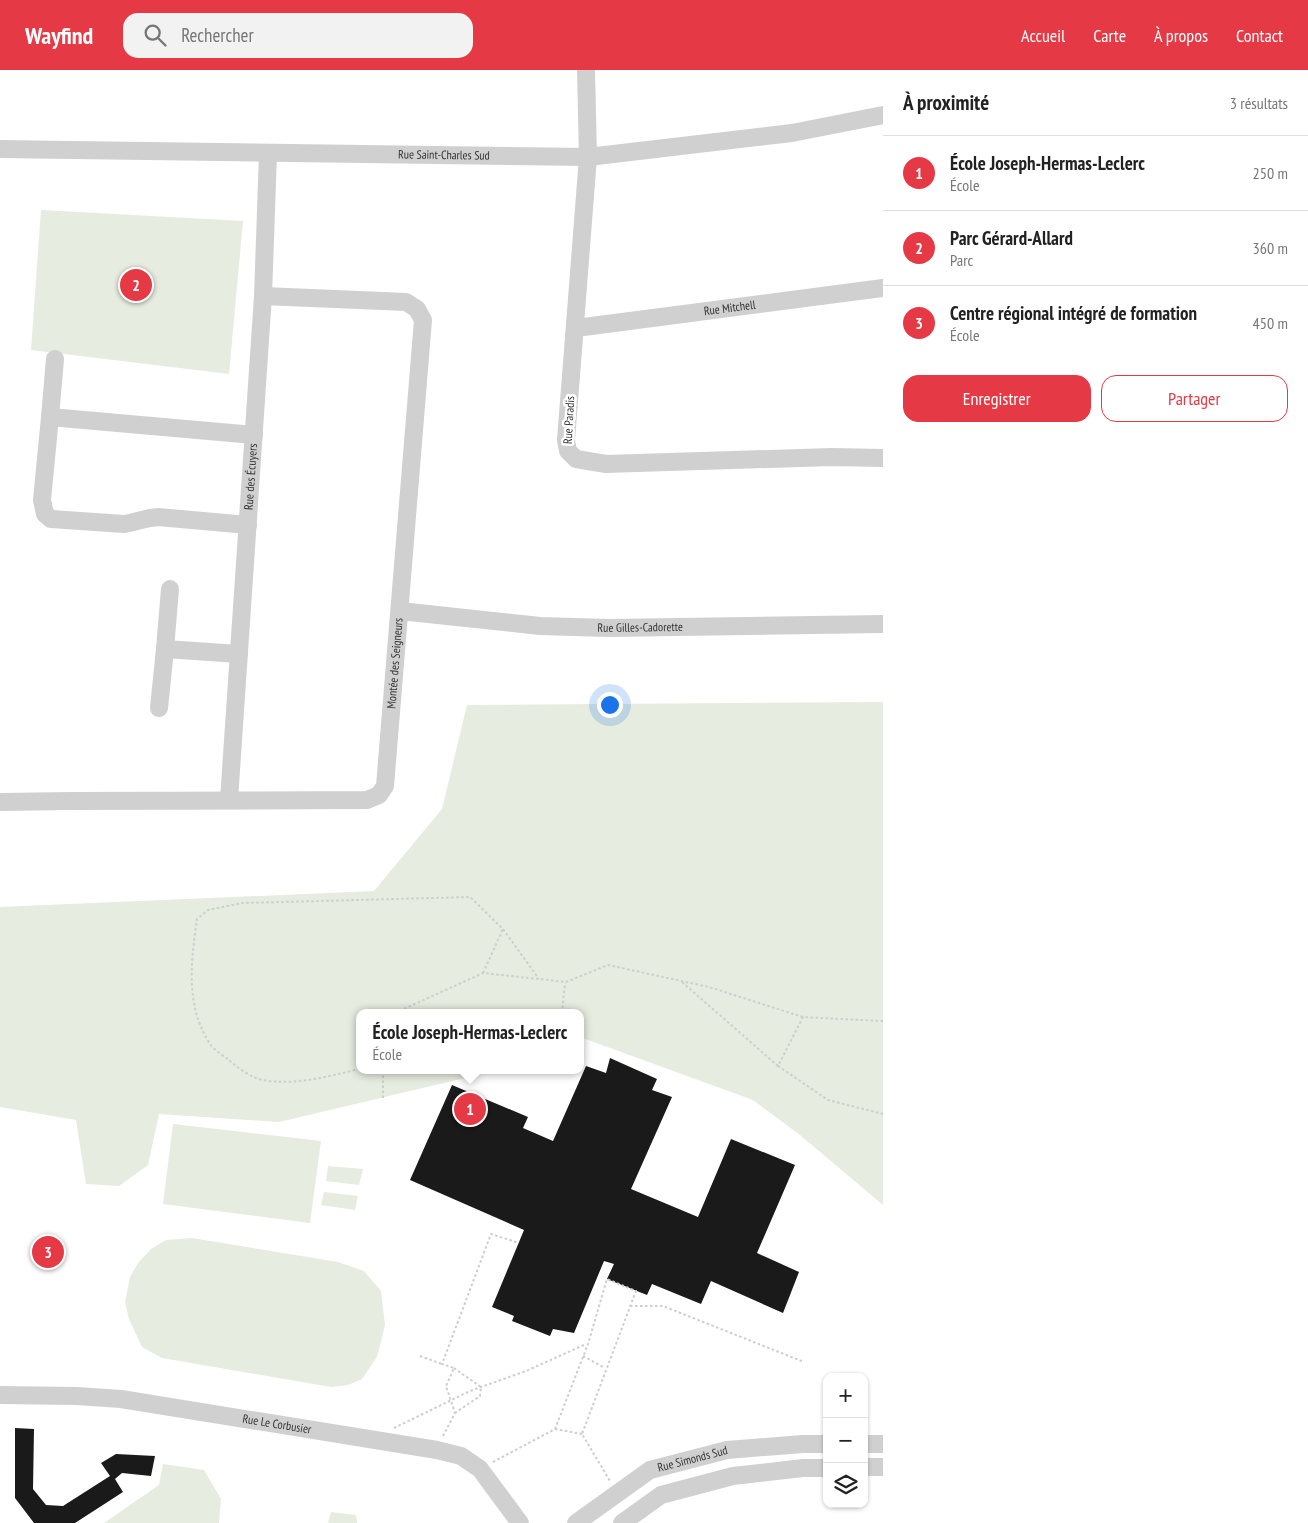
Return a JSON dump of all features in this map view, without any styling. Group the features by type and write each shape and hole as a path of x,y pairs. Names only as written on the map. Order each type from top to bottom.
{"street":[{"name":"Rue Paradis","path":"586,70 588,157 566,440 568,451 576,458 606,464 832,457 883,458"},
{"name":"Rue Saint-Charles Sud","path":"0,149 588,157 792,133 883,115"},
{"name":"Rue des Écuyers","path":"229,800 263,296 268,154"},
{"name":"Rue Mitchell","path":"576,328 883,288"},
{"name":"Montée des Seigneurs","path":"0,802 367,800 379,795 385,786 423,320 417,309 406,302 263,296"},
{"path":"55,359 42,500 45,514 51,519 124,524 143,518 158,517 248,525"},
{"path":"50,417 254,435"},
{"path":"159,708 170,589"},
{"name":"Rue Gilles-Cadorette","path":"400,611 540,626 608,628 883,624"},
{"path":"165,649 239,654"},
{"name":"Rue Le Corbusier","path":"0,1395 77,1396 121,1399 437,1450 461,1456 480,1469 520,1523"},
{"name":"Rue Simonds Sud","path":"576,1523 650,1470 727,1450 823,1444"},
{"path":"868,1444 883,1444"},
{"path":"868,1467 883,1467"},
{"name":"Rue Simonds Sud","path":"622,1523 661,1495 733,1476 803,1468 823,1468"}],"path":[{"path":"356,1070 307,1081 261,1080 234,1065 211,1045 196,1016 191,985 192,957 197,919 208,910 243,903 470,897 503,929 539,979"},
{"path":"483,973 503,929"},
{"path":"404,1009 483,973 566,982 608,965 710,987 803,1017 883,1021"},
{"path":"680,980 778,1066 828,1100 883,1114"},
{"path":"563,1009 566,982"},
{"path":"778,1066 803,1017"},
{"path":"383,1074 383,1098"},
{"path":"442,1364 491,1234 519,1243"},
{"path":"555,1430 588,1344 607,1279 636,1291 582,1434"},
{"path":"630,1306 663,1306 804,1362"},
{"path":"372,1439 481,1387 526,1371 588,1344"},
{"path":"420,1356 454,1368 481,1387"},
{"path":"583,1356 606,1369"},
{"path":"454,1368 446,1386 455,1413"},
{"path":"437,1450 455,1413 480,1396 481,1387"},
{"path":"480,1469 555,1430 582,1434"},
{"path":"582,1434 618,1493"}],"shaded area":[{"path":"41,210 243,221 229,374 31,350"},
{"path":"883,702 883,1205 800,1135 753,1100 584,1038 584,1009 356,1009 356,1074 482,1074 279,1122 159,1114 148,1165 119,1186 86,1184 76,1120 0,1107 0,907 374,891 442,809 467,705"},
{"path":"173,1124 321,1141 310,1223 163,1204"},
{"path":"328,1166 363,1169 359,1185 326,1181"},
{"path":"324,1192 358,1196 355,1210 321,1205"},
{"path":"192,1238 338,1262 364,1271 381,1291 385,1325 377,1357 362,1379 348,1385 331,1387 162,1358 142,1347 129,1319 125,1302 130,1277 138,1263 151,1249 166,1240"},
{"path":"163,1464 204,1470 221,1499 219,1523 104,1523 159,1485"},
{"path":"331,1512 356,1515 357,1523 328,1523"}],"building":[{"path":"610,1058 657,1079 652,1090 672,1097 631,1189 698,1217 731,1139 795,1165 757,1253 799,1272 783,1313 711,1281 701,1304 652,1284 647,1295 607,1279 614,1264 604,1261 574,1333 553,1329 550,1336 512,1321 514,1316 492,1307 524,1230 410,1180 452,1085 528,1117 523,1128 553,1141 586,1066 606,1073"},
{"path":"15,1428 34,1429 33,1489 46,1505 63,1506 110,1476 101,1463 116,1454 155,1456 151,1476 122,1473 115,1479 123,1492 75,1523 34,1523 15,1498"}],"place":[{"name":"Parc Gérard-Allard","path":"136,285"},
{"name":"École Joseph-Hermas-Leclerc","path":"470,1109"},
{"name":"Centre régional intégré de formation","path":"48,1252"}]}
